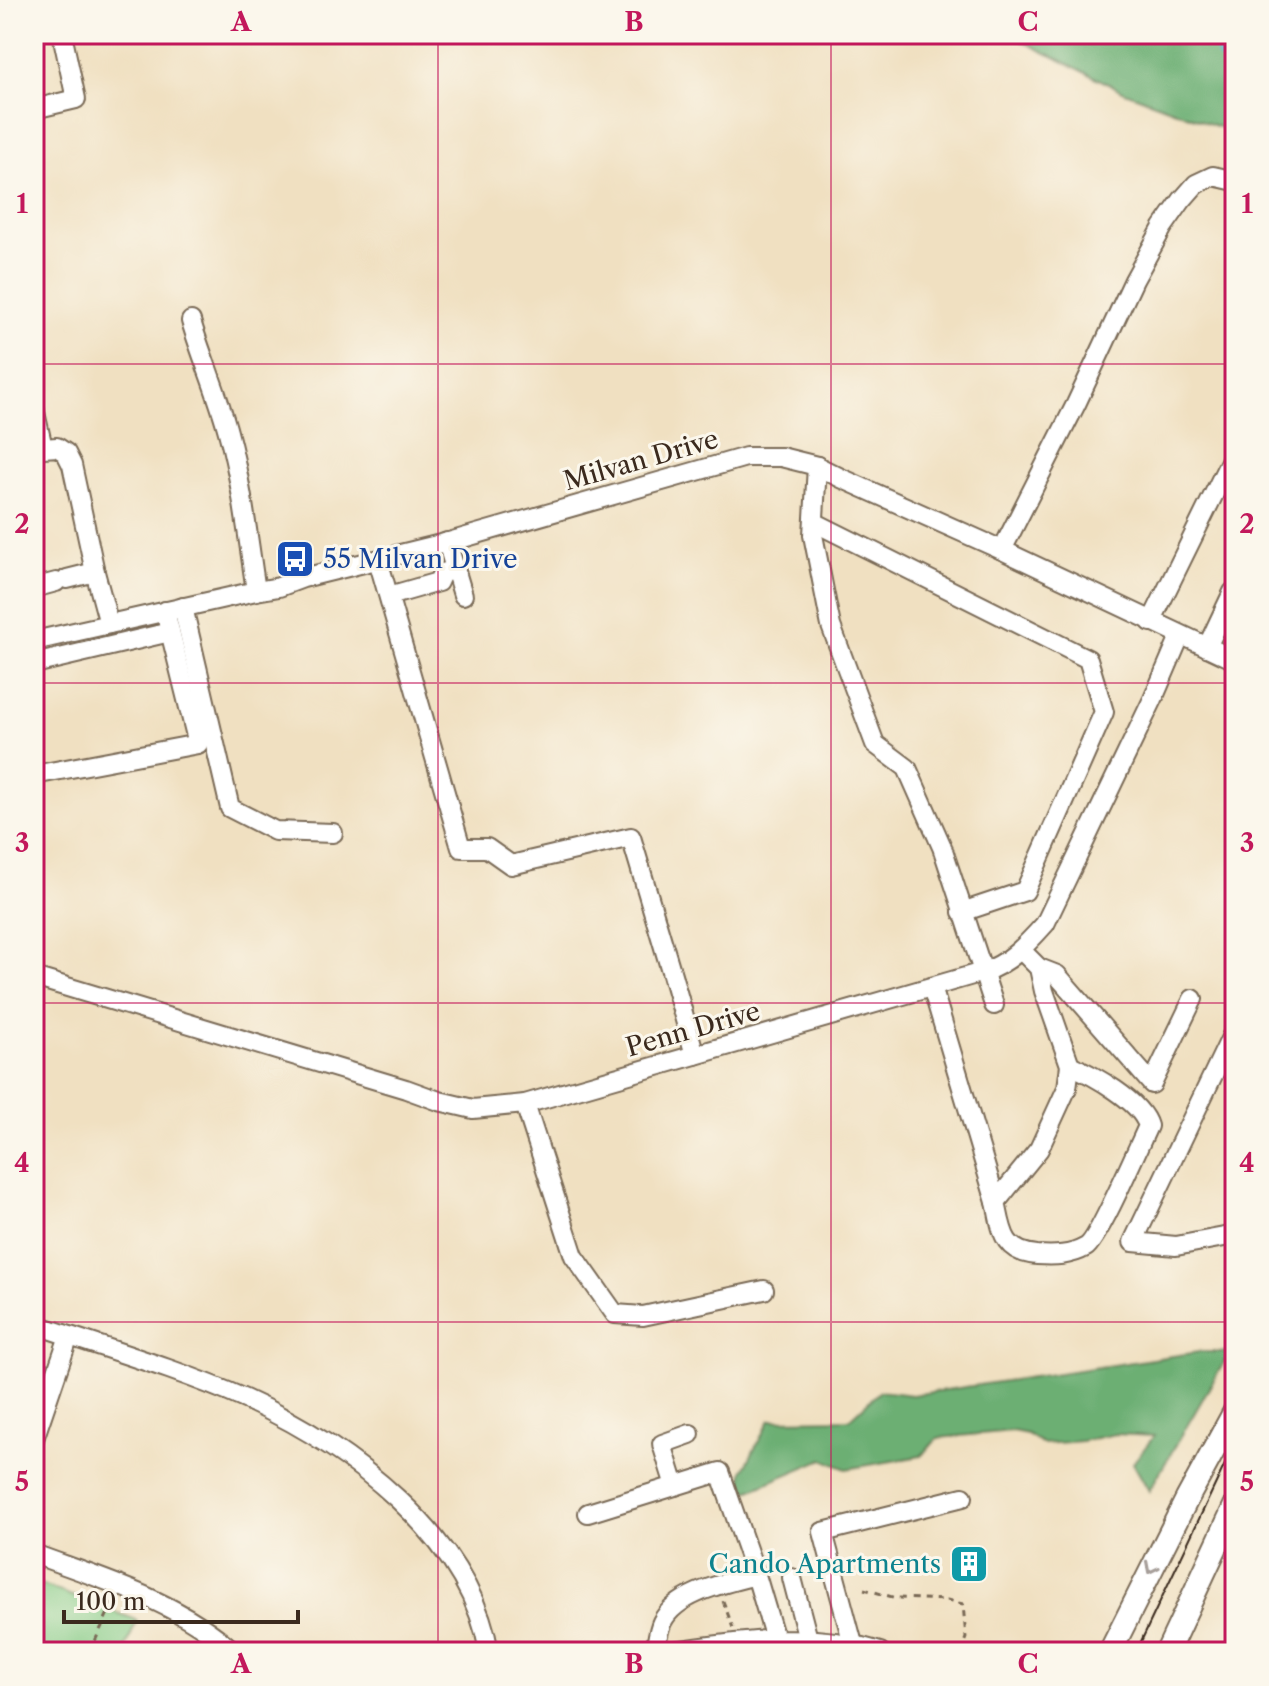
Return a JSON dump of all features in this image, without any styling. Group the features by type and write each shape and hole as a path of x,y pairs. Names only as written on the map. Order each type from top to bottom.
{"main road":[{"path":"1110,1652 1235,1411"},
{"path":"1167,1652 1235,1506"}],"street":[{"path":"34,109 76,99 62,34"},
{"path":"1002,550 1163,227 1196,184 1213,176 1235,181"},
{"path":"191,321 229,435 256,591"},
{"path":"34,408 39,449 57,447 66,453 72,465 109,624"},
{"path":"1151,622 1235,451"},
{"name":"Milvan Drive","path":"35,635 78,631 279,587 746,457 781,457 817,466 1235,660"},
{"path":"817,466 813,535 831,626 875,744 907,768 942,847 994,1005"},
{"path":"814,522 1088,659 1104,712 1025,891 962,912"},
{"path":"447,542 463,595"},
{"path":"378,560 461,848 487,848 511,865 631,837 695,1055"},
{"path":"389,596 438,582 442,573 455,570"},
{"path":"34,588 95,572"},
{"path":"1207,647 1234,591"},
{"path":"34,775 198,744 170,632 174,609"},
{"path":"174,609 230,808 275,831 333,833"},
{"path":"78,631 83,653"},
{"path":"34,664 170,632"},
{"name":"Penn Drive","path":"34,977 473,1109 525,1104 994,969 1021,950 1045,924 1058,901 1180,636"},
{"path":"1021,950 1039,968 1057,975 1152,1084 1193,999"},
{"path":"996,1202 1039,1149 1067,1088 1070,1065 1039,968"},
{"path":"932,987 1004,1238 1029,1254 1060,1256 1089,1246 1148,1126 1146,1119 1131,1103 1088,1072 1070,1065"},
{"path":"1235,1029 1133,1242 1176,1246 1235,1235"},
{"path":"525,1104 574,1256 615,1314 643,1316 764,1290"},
{"path":"34,1324 247,1400 312,1436 371,1477 409,1510 442,1545 469,1589 489,1652"},
{"path":"34,1439 69,1336"},
{"path":"675,1486 662,1444 690,1434"},
{"path":"588,1513 720,1472 775,1639"},
{"path":"853,1644 823,1532 963,1497"},
{"path":"34,1554 140,1593 191,1620 234,1652"},
{"path":"655,1652 661,1624 669,1611 684,1599 756,1575"},
{"path":"792,1578 808,1639"},
{"path":"666,1652 738,1642 808,1639 837,1641 880,1652"}],"path":[{"path":"90,1652 121,1586"},
{"path":"717,1586 738,1642"},
{"path":"864,1589 896,1598 947,1600 963,1604 966,1638 960,1652"}],"green space":[{"path":"1008,34 1235,34 1235,133 1125,92"},
{"path":"1199,1352 1230,1352 1149,1491 1133,1463 1154,1436 1115,1434 1043,1444 1027,1434 1012,1431 938,1438 921,1456 846,1469 823,1459 741,1494 743,1471 770,1420 850,1419 880,1391 912,1395"},
{"path":"34,1582 137,1620 124,1652 34,1652"}],"waterway":[{"path":"1220,34 1218,54 1235,73"}],"tram line":[{"path":"1136,1652 1235,1443"}],"place":[{"name":"55 Milvan Drive","path":"295,559"},
{"name":"Cando Apartments","path":"969,1564"}]}
